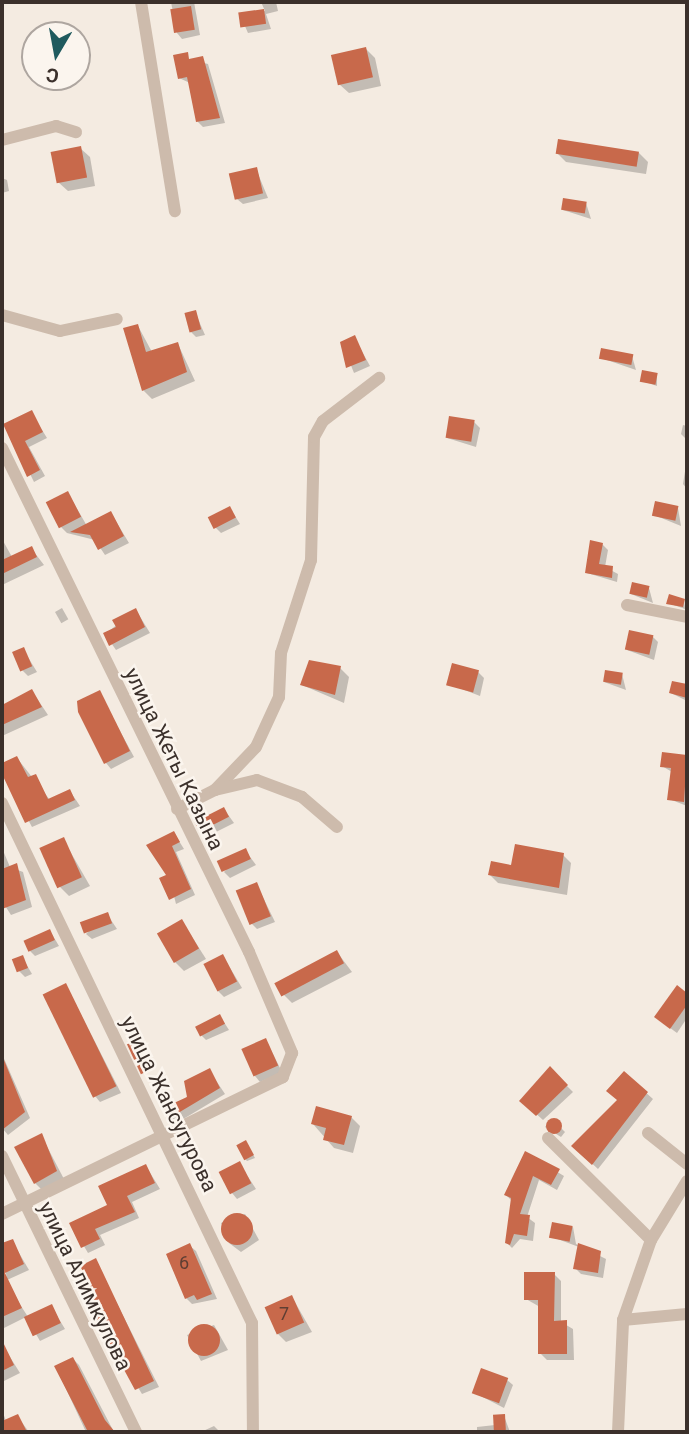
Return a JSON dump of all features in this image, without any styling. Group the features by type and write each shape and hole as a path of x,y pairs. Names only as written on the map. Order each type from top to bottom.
{"street":[{"path":"141,2 175,211"},
{"path":"2,140 55,126 76,132"},
{"path":"2,315 50,331 117,319"},
{"path":"215,790 256,747 279,697 281,653 311,560 314,437 323,421 379,378"},
{"name":"улица Жеты Казына","path":"2,448 288,1038 289,1067 271,1083 161,1133"},
{"path":"627,605 687,617"},
{"path":"177,809 215,790 257,780 280,786 337,827"},
{"name":"улица Жансугурова","path":"2,803 252,1323 253,1432"},
{"path":"2,1214 161,1133"},
{"path":"648,1133 687,1164"},
{"path":"548,1138 651,1240"},
{"name":"улица Алимкулова","path":"2,1156 136,1432"},
{"path":"618,1432 623,1320 651,1240 687,1181"},
{"path":"623,1320 687,1314"}],"building":[{"path":"191,6 195,30 174,33 170,9"},
{"path":"264,9 266,24 240,27 238,13"},
{"path":"366,47 373,77 338,85 331,55"},
{"path":"188,52 189,59 203,56 220,118 196,122 187,77 178,79 173,55"},
{"path":"558,139 639,152 637,167 556,154"},
{"path":"81,146 87,177 57,183 51,152"},
{"path":"257,167 263,193 235,200 229,174"},
{"path":"563,198 587,202 585,214 561,210"},
{"path":"196,310 201,329 190,332 184,313"},
{"path":"138,324 146,352 178,342 187,372 142,391 123,328"},
{"path":"355,335 366,360 346,368 340,342"},
{"path":"601,348 633,354 631,365 599,359"},
{"path":"642,370 658,373 655,385 640,382"},
{"path":"32,410 43,432 25,441 40,470 27,477 3,424"},
{"path":"449,416 475,420 471,442 446,438"},
{"path":"68,491 81,517 59,528 46,502"},
{"path":"655,501 678,506 675,521 652,516"},
{"path":"230,506 236,518 214,529 208,517"},
{"path":"111,511 124,536 98,550 90,535 70,532"},
{"path":"590,540 603,543 599,564 613,566 612,578 585,573"},
{"path":"32,546 37,557 2,574 2,560"},
{"path":"632,582 650,586 647,598 629,594"},
{"path":"669,594 685,599 683,607 666,604"},
{"path":"136,608 145,627 109,646 103,633 116,627 112,620"},
{"path":"629,630 653,635 649,655 625,650"},
{"path":"24,647 32,666 20,671 12,652"},
{"path":"309,660 341,666 335,695 300,685"},
{"path":"452,663 479,670 473,692 446,685"},
{"path":"605,670 623,673 621,685 603,682"},
{"path":"672,681 687,684 687,698 669,693"},
{"path":"32,689 42,707 2,725 2,705"},
{"path":"100,690 130,751 104,764 78,712 77,701"},
{"path":"662,752 687,755 684,802 667,800 671,768 660,767"},
{"path":"17,756 28,777 36,774 48,799 70,789 75,800 25,823 2,774 2,763"},
{"path":"224,807 229,817 200,832 195,822"},
{"path":"174,831 180,842 172,846 191,889 169,900 159,878 166,875 146,845"},
{"path":"64,837 82,877 57,888 39,848"},
{"path":"515,844 564,853 559,888 488,875 491,861 511,865"},
{"path":"246,848 251,859 222,872 217,861"},
{"path":"17,863 26,900 2,909 2,869"},
{"path":"257,882 271,916 250,925 236,891"},
{"path":"108,912 112,923 84,934 80,922"},
{"path":"182,919 199,948 174,963 157,934"},
{"path":"50,929 55,940 28,952 24,941"},
{"path":"337,950 344,963 281,997 274,983"},
{"path":"223,954 237,982 217,992 203,964"},
{"path":"23,955 28,968 17,972 12,959"},
{"path":"66,983 116,1086 93,1098 43,994"},
{"path":"677,985 687,993 687,1005 670,1029 654,1017"},
{"path":"220,1014 225,1024 200,1037 195,1027"},
{"path":"266,1038 278,1065 254,1076 241,1049"},
{"path":"136,1040 150,1070 141,1074 127,1044"},
{"path":"2,1055 25,1112 2,1130"},
{"path":"550,1066 568,1085 536,1116 519,1101"},
{"path":"210,1068 220,1088 168,1119 163,1108 187,1097 184,1081"},
{"path":"624,1071 648,1092 592,1165 571,1146 617,1100 606,1091"},
{"path":"316,1106 352,1116 344,1145 323,1140 326,1128 311,1124"},
{"path":"554,1118 562,1126 554,1134 546,1126"},
{"path":"42,1133 57,1171 34,1184 14,1147"},
{"path":"246,1140 254,1155 244,1160 236,1145"},
{"path":"525,1151 560,1169 551,1185 533,1176 520,1214 530,1215 527,1236 514,1234 510,1245 505,1243 511,1198 504,1195"},
{"path":"240,1161 251,1183 230,1194 219,1172"},
{"path":"146,1164 155,1183 127,1196 135,1212 95,1229 100,1239 81,1248 69,1223 107,1205 98,1186"},
{"path":"237,1213 248,1218 253,1229 248,1240 237,1245 226,1240 221,1229 226,1218"},
{"path":"552,1222 573,1226 570,1242 549,1238"},
{"path":"13,1239 24,1264 5,1273 22,1308 2,1317 2,1243"},
{"path":"190,1243 212,1294 197,1300 194,1295 185,1299 166,1254"},
{"path":"578,1243 601,1251 598,1273 573,1269"},
{"path":"96,1258 154,1381 135,1390 83,1294 90,1284 80,1266"},
{"path":"524,1272 555,1272 554,1321 567,1320 567,1354 538,1354 538,1300 524,1300"},
{"path":"292,1295 304,1322 277,1335 265,1307"},
{"path":"52,1304 61,1323 33,1336 24,1317"},
{"path":"204,1324 215,1329 220,1340 215,1351 204,1356 193,1351 188,1340 193,1329"},
{"path":"2,1340 14,1365 2,1371"},
{"path":"73,1357 105,1420 115,1432 88,1432 54,1366"},
{"path":"481,1368 508,1378 499,1403 472,1393"},
{"path":"18,1414 27,1432 2,1432 2,1421"},
{"path":"505,1414 506,1432 494,1432 493,1415"}]}
